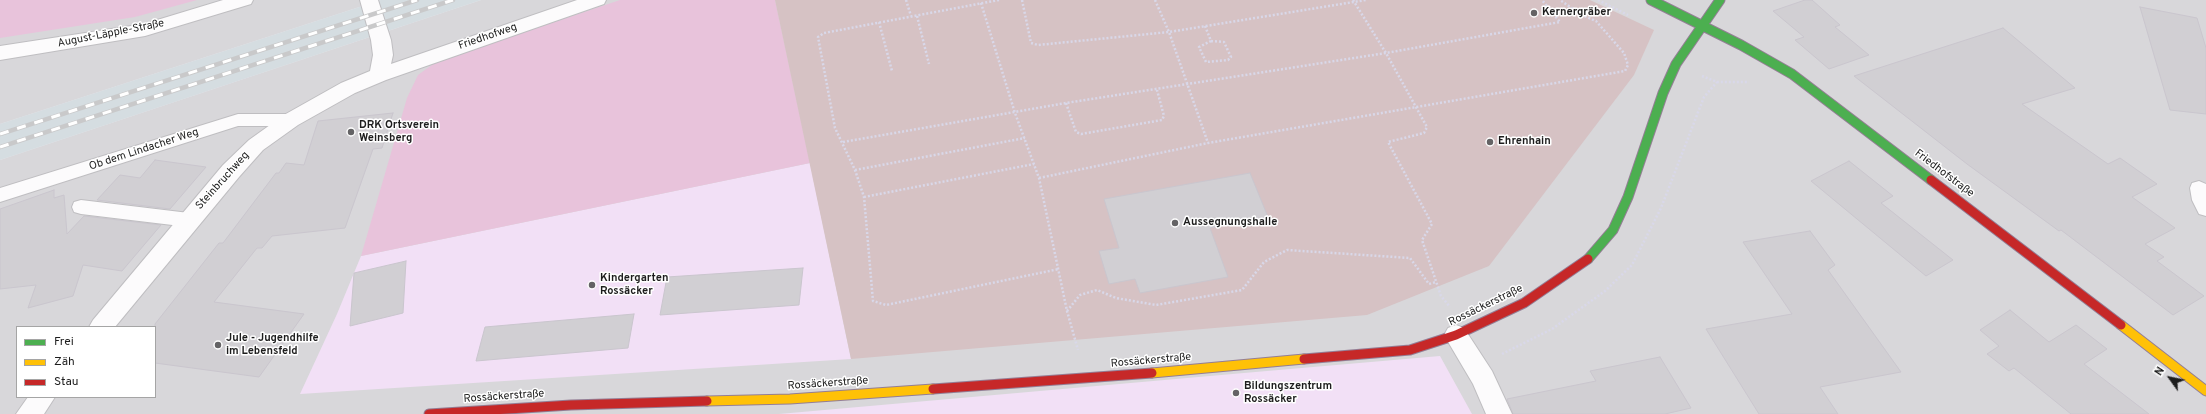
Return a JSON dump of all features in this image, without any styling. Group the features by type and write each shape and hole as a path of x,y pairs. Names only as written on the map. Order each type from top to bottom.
{"street":[{"name":"August-Läpple-Straße","path":"0,54 145,30 244,0"},
{"path":"369,0 383,55 379,75"},
{"name":"Friedhofweg","path":"379,75 597,0"},
{"name":"Friedhofstraße","path":"1651,0 1702,25 1792,74 2053,272 2206,391"},
{"name":"Rossäckerstraße","path":"429,414 571,405 790,400 1085,379 1410,350 1463,333 1524,303 1586,262 1613,230 1628,196 1663,93 1676,64 1720,0"},
{"name":"Steinbruchweg","path":"102,326 189,220 256,145 291,120 348,88 379,75"},
{"path":"1463,333 1499,414"},
{"path":"29,414 42,398"}],"lane":[{"name":"Ob dem Lindacher Weg","path":"0,195 238,120 291,120"},
{"path":"2199,188 2201,200 2206,209"},
{"path":"81,207 189,220"}],"path":[{"path":"906,0 911,16"},
{"path":"999,0 824,33 818,37 835,128 843,142 855,170 864,197 874,301 886,305 1059,269"},
{"path":"1022,0 1032,43 1038,45 1169,32 1366,0"},
{"path":"1155,0 1169,32 1186,85 1208,142"},
{"path":"843,142 1066,103 1157,90 1386,53 1560,22 1542,0"},
{"path":"1039,178 1208,142 1625,71 1628,65 1624,54 1596,21 1582,15 1560,0"},
{"path":"1353,1 1386,53 1414,108 1427,127 1424,133 1388,142 1432,224 1422,240 1441,296 1463,333"},
{"path":"981,3 1015,113 1039,178 1067,311 1085,379"},
{"path":"917,16 929,64"},
{"path":"879,22 892,71"},
{"path":"1205,26 1211,41"},
{"path":"1211,41 1224,42 1230,58 1228,60 1210,64 1206,62 1199,47 1211,41"},
{"path":"1676,64 1717,82 1772,83 1792,74"},
{"path":"1066,103 1076,132 1081,134 1162,120 1164,116 1157,90"},
{"path":"855,170 1025,138"},
{"path":"864,197 1034,164"},
{"path":"1067,311 1080,295 1097,290 1116,298 1156,305 1242,290 1264,262 1287,250 1410,258 1429,284 1436,282"}],"shaded area":[{"path":"0,0 381,0 0,124"},
{"path":"0,0 197,0 135,17 0,38"},
{"path":"381,0 481,0 0,160 0,124"},
{"path":"481,0 2206,0 2206,414 0,414 0,160"},
{"path":"620,0 775,0 810,163 361,256 407,98 418,75 436,62"},
{"path":"775,0 1590,0 1654,30 1634,75 1489,266 1367,315 851,359"},
{"name":"Kindergarten Rossäcker","path":"810,163 851,359 300,394 337,314 361,256"},
{"name":"Bildungszentrum Rossäcker","path":"1440,356 1472,414 779,414 1244,373"}],"building":[{"path":"1805,0 1812,0 1840,25 1835,27 1869,55 1829,69 1795,40 1804,37 1773,11"},
{"path":"2140,7 2197,18 2206,48 2206,114 2170,110"},
{"path":"2003,28 2075,88 2022,104 2108,164 2120,158 2157,184 2132,197 2175,228 2145,244 2164,257 2157,261 2204,296 2173,315 2061,230 2059,231 1967,164 1854,76"},
{"path":"393,113 382,148 373,149 345,228 272,236 262,248 257,248 214,302 304,314 259,377 156,363 155,324 219,243 223,243 276,173 279,173 286,163 304,165 318,121"},
{"path":"155,160 206,167 170,209 97,200 120,175 140,178"},
{"path":"1849,161 1893,196 1881,203 1953,260 1926,276 1811,181"},
{"name":"Aussegnungshalle","path":"1250,173 1268,217 1210,228 1228,277 1140,293 1135,279 1109,284 1099,251 1119,248 1104,199"},
{"path":"54,190 54,198 64,195 67,234 84,216 161,225 122,271 83,265 73,296 28,308 36,285 0,289 0,209"},
{"path":"1810,231 1835,265 1828,270 1901,372 1820,387 1838,414 1759,414 1706,329 1792,314 1743,242"},
{"path":"406,261 403,313 350,326 354,273"},
{"path":"803,268 799,305 660,315 667,277"},
{"path":"2010,310 2049,342 2076,325 2107,349 2084,364 2149,414 2071,414 2014,368 2009,371 1987,354 1999,346 1980,330"},
{"path":"634,314 628,348 476,361 485,327"},
{"path":"1660,357 1691,408 1665,414 1513,414 1507,399 1596,381 1590,371"}],"railway":[{"path":"0,134 417,0"},
{"path":"0,147 453,0"}],"traffic: fast":[{"path":"1651,0 1741,45 1792,74 1931,180"},
{"path":"1588,259 1613,230 1628,197 1663,93 1676,64 1720,0"}],"traffic: slow":[{"path":"2121,325 2206,391"},
{"path":"1152,373 1304,359"},
{"path":"707,401 790,399 933,389"}],"traffic: jam":[{"path":"1931,180 2121,325"},
{"path":"1304,359 1410,350 1456,335 1524,303 1588,259"},
{"path":"933,389 1152,373"},
{"path":"429,414 571,405 707,401"}],"place":[{"name":"Kernergräber","path":"1534,13"},
{"name":"DRK Ortsverein Weinsberg","path":"351,132"},
{"name":"Ehrenhain","path":"1490,142"},
{"name":"Aussegnungshalle","path":"1175,223"},
{"name":"Kindergarten Rossäcker","path":"592,285"},
{"name":"Jule - Jugendhilfe im Lebensfeld","path":"218,345"},
{"name":"Bildungszentrum Rossäcker","path":"1236,393"}]}
